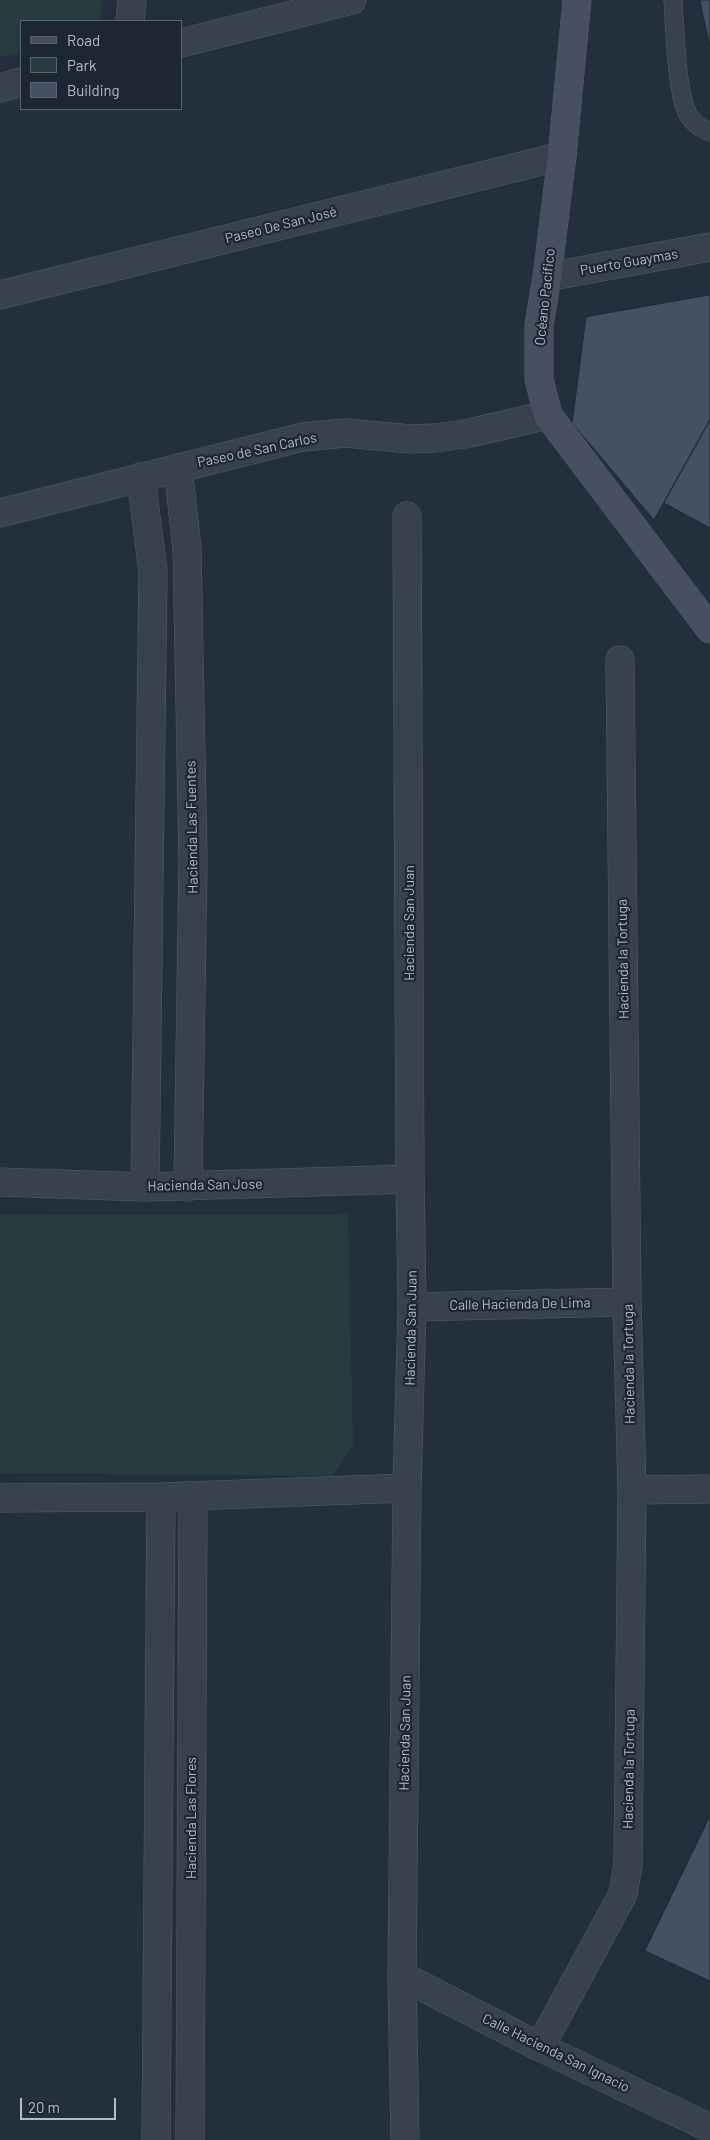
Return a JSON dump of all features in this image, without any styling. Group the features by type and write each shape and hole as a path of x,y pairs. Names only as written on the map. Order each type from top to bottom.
{"street":[{"path":"130,20 132,0"},
{"path":"182,43 350,0"},
{"name":"Océano Pacífico","path":"577,0 562,156 539,325 539,379 548,415 710,629"},
{"path":"0,88 20,82"},
{"name":"Paseo De San José","path":"0,294 562,156"},
{"name":"Puerto Guaymas","path":"547,277 710,247"},
{"name":"Paseo de San Carlos","path":"0,513 303,437 345,433 435,438 465,434 548,415"},
{"name":"Hacienda Las Fuentes","path":"178,468 187,549 193,860 188,1187"},
{"path":"142,477 153,572 145,1187"},
{"name":"Hacienda San Juan","path":"405,2140 402,1976 407,1488 412,1307 407,516"},
{"name":"Hacienda la Tortuga","path":"540,2047 623,1894 628,1865 632,1490 627,1302 620,660"},
{"path":"149,859 193,860"},
{"name":"Hacienda San Jose","path":"0,1182 188,1187 410,1179"},
{"name":"Calle Hacienda De Lima","path":"412,1307 627,1302"},
{"path":"0,1498 161,1497 407,1488"},
{"path":"632,1490 710,1489"},
{"name":"Hacienda Las Flores","path":"190,2140 193,1496"},
{"path":"156,2140 161,1497"},
{"name":"Calle Hacienda San Ignacio","path":"402,1976 540,2047 710,2128"}],"lane":[{"path":"673,0 680,90 688,116 702,130 710,132"}],"green space":[{"path":"0,0 102,0 100,20 20,20 20,52 0,57"},
{"path":"348,1214 353,1445 333,1476 0,1473 0,1215"}],"building":[{"path":"700,0 710,0 710,47"},
{"path":"710,295 710,420 654,520 572,423 586,317"},
{"path":"710,420 710,528 664,503"},
{"path":"710,1816 710,1981 645,1951"}]}
